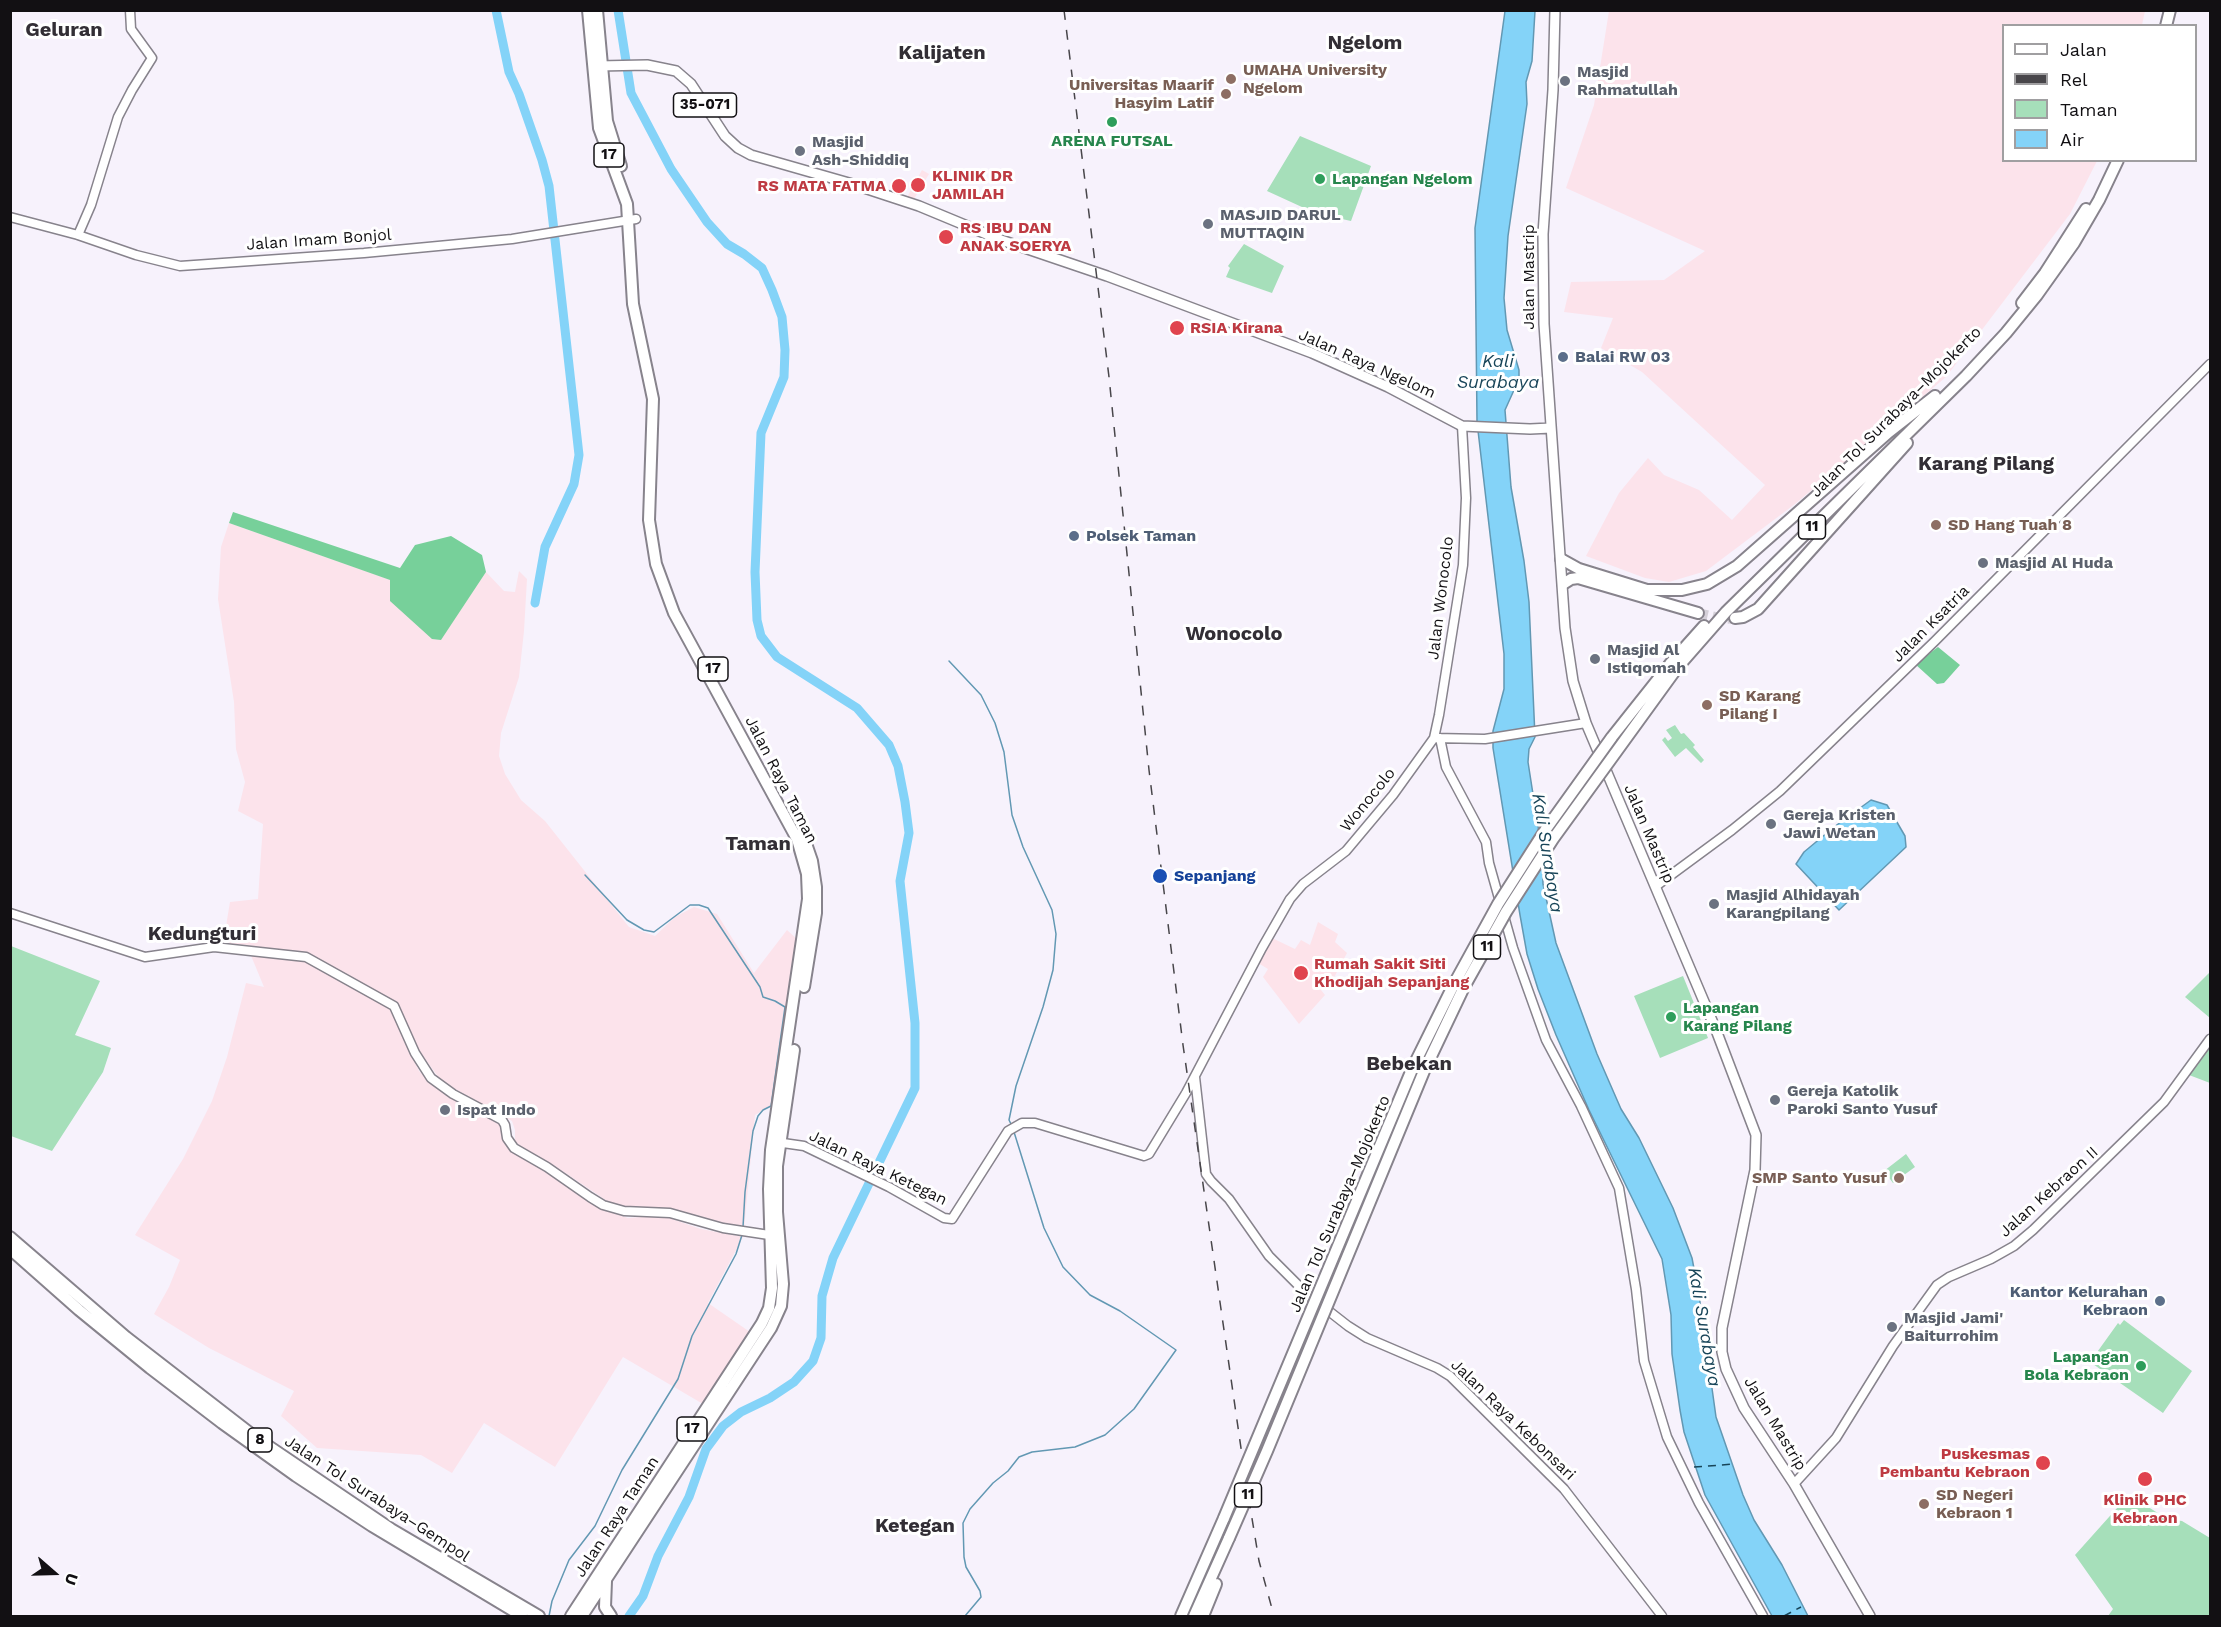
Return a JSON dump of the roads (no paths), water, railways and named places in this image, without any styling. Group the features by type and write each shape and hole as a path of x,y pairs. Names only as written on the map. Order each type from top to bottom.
{"highway":[{"name":"17","path":"588,10 597,66"},
{"name":"17","path":"597,10 597,66"},
{"name":"Jalan Raya Taman","path":"571,1617 762,1323 772,1295 769,1189 807,916 807,874 801,850 790,823 674,613 656,564 649,520 653,399 633,304 633,220 599,128 597,66"},
{"name":"Jalan Tol Surabaya–Mojokerto","path":"1181,1617 1413,1067 1454,984 1498,904 1546,829 1612,736 1720,608 2003,326 2045,273 2092,197 2109,162"},
{"name":"Jalan Tol Surabaya–Mojokerto","path":"1230,1541 1424,1071 1464,987 1506,912 1553,839 1673,666 1952,390 2006,333 2052,276 2099,200 2117,162"},
{"path":"1735,618 1743,617 1758,609 1952,390"},
{"path":"1561,559 1578,569 1647,590 1682,590 1707,584 1737,566 1889,432 1935,396"},
{"path":"1563,584 1578,578 1698,613"},
{"name":"Jalan Raya Taman","path":"582,1617 763,1340 781,1306 783,1284 775,1146"},
{"name":"Jalan Tol Surabaya–Gempol","path":"10,1237 126,1338 255,1437 391,1529 531,1615"},
{"name":"Jalan Tol Surabaya–Gempol","path":"10,1249 115,1339 222,1423 372,1526 531,1615"},
{"path":"1203,1617 1230,1541"},
{"name":"11","path":"1194,1617 1230,1541"},
{"path":"607,1578 605,1607 611,1617"},
{"path":"1176,1617 1197,1582"}],"main road":[{"name":"Jalan Mastrip","path":"1555,10 1553,90 1543,245 1544,324 1570,669 1586,723 1656,886 1688,969 1716,1030 1756,1135 1755,1170 1722,1328 1722,1352 1726,1369 1744,1408 1794,1484 1870,1617"},
{"name":"Jalan Raya Ngelom","path":"597,66 633,64 661,66 681,75 692,84 725,136 738,147 757,157 890,196 1001,240 1107,276 1321,357 1397,391 1466,426 1551,428"}],"street":[{"path":"78,235 91,205 118,117 152,58 131,29 130,10"},
{"name":"Jalan Imam Bonjol","path":"10,218 78,235 136,255 180,266 364,253 555,233 633,220"},
{"name":"Jalan Ksatria","path":"1656,886 1780,791 1935,641 2211,364"},
{"name":"Jalan Wonocolo","path":"1437,738 1463,564 1466,426"},
{"path":"1586,723 1485,739 1437,738 1446,767 1486,842 1489,862 1514,948 1546,1040 1581,1106 1619,1188 1636,1289 1644,1361 1667,1437 1700,1503 1763,1617"},
{"name":"Wonocolo","path":"1195,1076 1290,898 1298,888 1346,851 1437,738"},
{"path":"10,913 145,957 214,947 306,957 394,1006 415,1053 431,1078 453,1095 501,1120 505,1125 507,1138 514,1148 603,1205 624,1212 670,1213 742,1231 770,1235"},
{"name":"Jalan Kebraon II","path":"1794,1484 1836,1438 1893,1346 1937,1285 2014,1246 2164,1102 2211,1039"},
{"name":"Jalan Raya Ketegan","path":"775,1146 804,1146 882,1184 944,1218 952,1219 1014,1127 1022,1123 1035,1122 1146,1156 1195,1076"},
{"name":"Jalan Raya Kebonsari","path":"1195,1076 1206,1174 1210,1182 1229,1199 1269,1256 1307,1294 1348,1326 1367,1338 1437,1368 1450,1376 1564,1489 1662,1617"}],"water":[{"name":"Kali Surabaya","path":"1505,11 1535,11 1532,61 1526,82 1527,104 1508,236 1504,298 1507,330 1519,370 1519,379 1505,410 1511,487 1529,602 1535,737 1529,749 1528,762 1542,852 1543,884 1556,943 1597,1054 1621,1109 1639,1138 1673,1208 1692,1258 1716,1417 1743,1495 1754,1520 1782,1565 1808,1616 1772,1616 1705,1495 1684,1432 1672,1354 1671,1315 1662,1259 1589,1110 1556,1035 1527,954 1493,748 1493,731 1504,689 1504,654 1477,422 1475,228"},
{"path":"1871,800 1887,805 1905,836 1906,847 1839,910 1796,864 1804,852"}],"waterway":[{"path":"496,10 509,72 519,94 549,186 579,455 574,484 545,547 535,603"},
{"path":"618,10 631,93 671,169 707,222 727,244 762,268 782,317 785,350 784,377 761,433 755,572 757,620 761,636 777,657 857,708 889,745 898,766 909,833 900,881 915,1023 915,1088 833,1258 822,1296 821,1338 813,1361 794,1382 770,1398 741,1412 723,1426 706,1449 689,1497 658,1556 643,1596 629,1616"},
{"path":"949,661 981,695 995,723 1004,752 1012,815 1023,847 1052,910 1056,934 1053,970 1016,1086 1009,1120 1011,1124"},
{"path":"585,875 627,920 644,930 654,932 690,905 708,908 760,987 763,997 785,1007 771,1106 758,1116 753,1131 743,1227"},
{"path":"965,1616 981,1597 966,1567 964,1557 963,1523 970,1509 1019,1457 1032,1452 1075,1447 1105,1435 1134,1409 1176,1350 1120,1311 1090,1295 1063,1267 1044,1228 1014,1132"},
{"path":"549,1616 552,1601 569,1560 595,1526 622,1470 678,1379 692,1336 736,1254 742,1235"}],"tunnel":[{"path":"1698,613 1724,619 1735,618"}],"railway":[{"path":"1064,10 1109,377 1149,770 1183,1045 1245,1476 1259,1561 1274,1616"}],"place":[{"name":"UMAHA University Ngelom","path":"1231,79"},
{"name":"Masjid Rahmatullah","path":"1565,81"},
{"name":"Universitas Maarif Hasyim Latif","path":"1226,94"},
{"name":"ARENA FUTSAL","path":"1112,122"},
{"name":"Masjid Ash-Shiddiq","path":"800,151"},
{"name":"Lapangan Ngelom","path":"1320,179"},
{"name":"KLINIK DR JAMILAH","path":"918,185"},
{"name":"RS MATA FATMA","path":"899,186"},
{"name":"MASJID DARUL MUTTAQIN","path":"1208,224"},
{"name":"RS IBU DAN ANAK SOERYA","path":"946,237"},
{"name":"RSIA Kirana","path":"1177,328"},
{"name":"Balai RW 03","path":"1563,357"},
{"name":"SD Hang Tuah 8","path":"1936,525"},
{"name":"Polsek Taman","path":"1074,536"},
{"name":"Masjid Al Huda","path":"1983,563"},
{"name":"Masjid Al Istiqomah","path":"1595,659"},
{"name":"SD Karang Pilang I","path":"1707,705"},
{"name":"Gereja Kristen Jawi Wetan","path":"1771,824"},
{"name":"Sepanjang","path":"1160,876"},
{"name":"Masjid Alhidayah Karangpilang","path":"1714,904"},
{"name":"Rumah Sakit Siti Khodijah Sepanjang","path":"1301,973"},
{"name":"Lapangan Karang Pilang","path":"1671,1017"},
{"name":"Gereja Katolik Paroki Santo Yusuf","path":"1775,1100"},
{"name":"Ispat Indo","path":"445,1110"},
{"name":"SMP Santo Yusuf","path":"1899,1178"},
{"name":"Kantor Kelurahan Kebraon","path":"2160,1301"},
{"name":"Masjid Jami' Baiturrohim","path":"1892,1327"},
{"name":"Lapangan Bola Kebraon","path":"2141,1366"},
{"name":"Puskesmas Pembantu Kebraon","path":"2043,1463"},
{"name":"Klinik PHC Kebraon","path":"2145,1479"},
{"name":"SD Negeri Kebraon 1","path":"1924,1504"}],"district":[{"name":"Geluran","path":"64,30"},
{"name":"Ngelom","path":"1365,43"},
{"name":"Kalijaten","path":"942,53"},
{"name":"Karang Pilang","path":"1986,464"},
{"name":"Wonocolo","path":"1234,634"},
{"name":"Taman","path":"758,844"},
{"name":"Kedungturi","path":"202,934"},
{"name":"Bebekan","path":"1409,1064"},
{"name":"Ketegan","path":"915,1526"}]}
